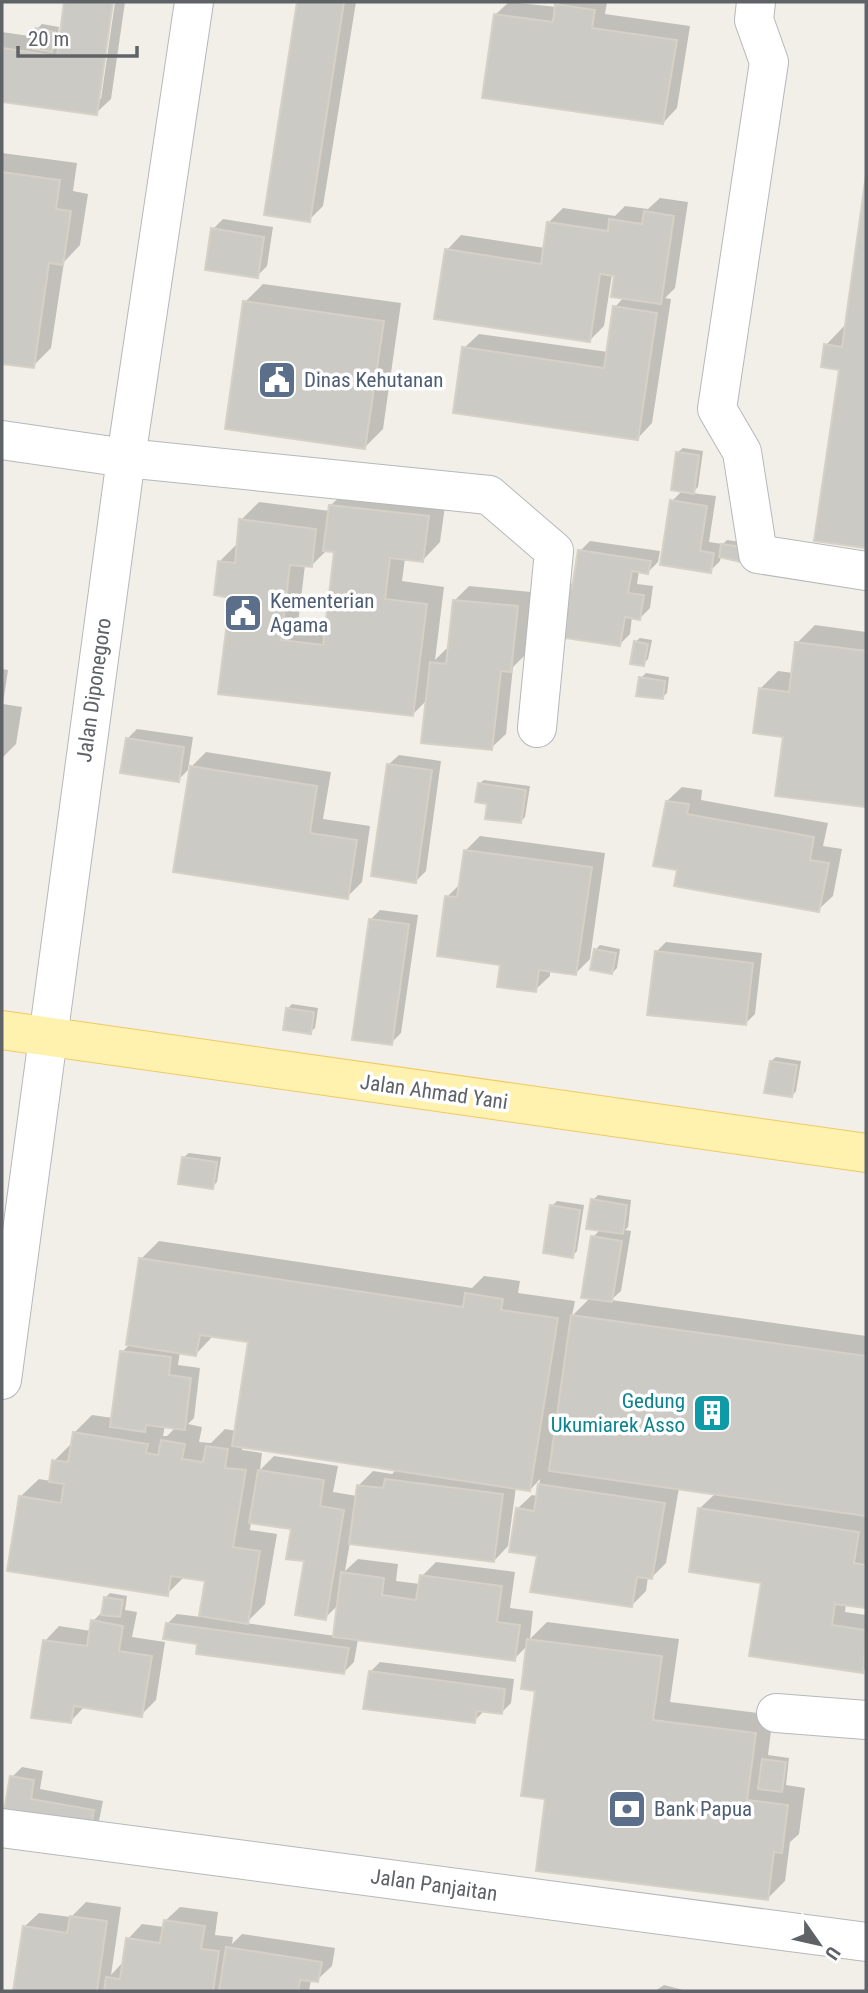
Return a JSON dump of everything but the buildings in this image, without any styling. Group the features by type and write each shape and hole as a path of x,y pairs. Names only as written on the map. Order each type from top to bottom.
{"main road":[{"name":"Jalan Ahmad Yani","path":"2,1030 866,1153"}],"street":[{"name":"Jalan Diponegoro","path":"2,1380 46,1037 126,458 194,2"},
{"path":"756,2 754,20 769,62 717,409 741,452 758,554 866,571"},
{"path":"2,440 126,458 489,495 554,551 537,728"},
{"path":"776,1713 866,1720"},
{"name":"Jalan Panjaitan","path":"2,1828 866,1942"}],"place":[{"name":"Dinas Kehutanan","path":"277,380"},
{"name":"Kementerian Agama","path":"243,613"},
{"name":"Gedung Ukumiarek Asso","path":"712,1413"},
{"name":"Bank Papua","path":"627,1809"}]}
